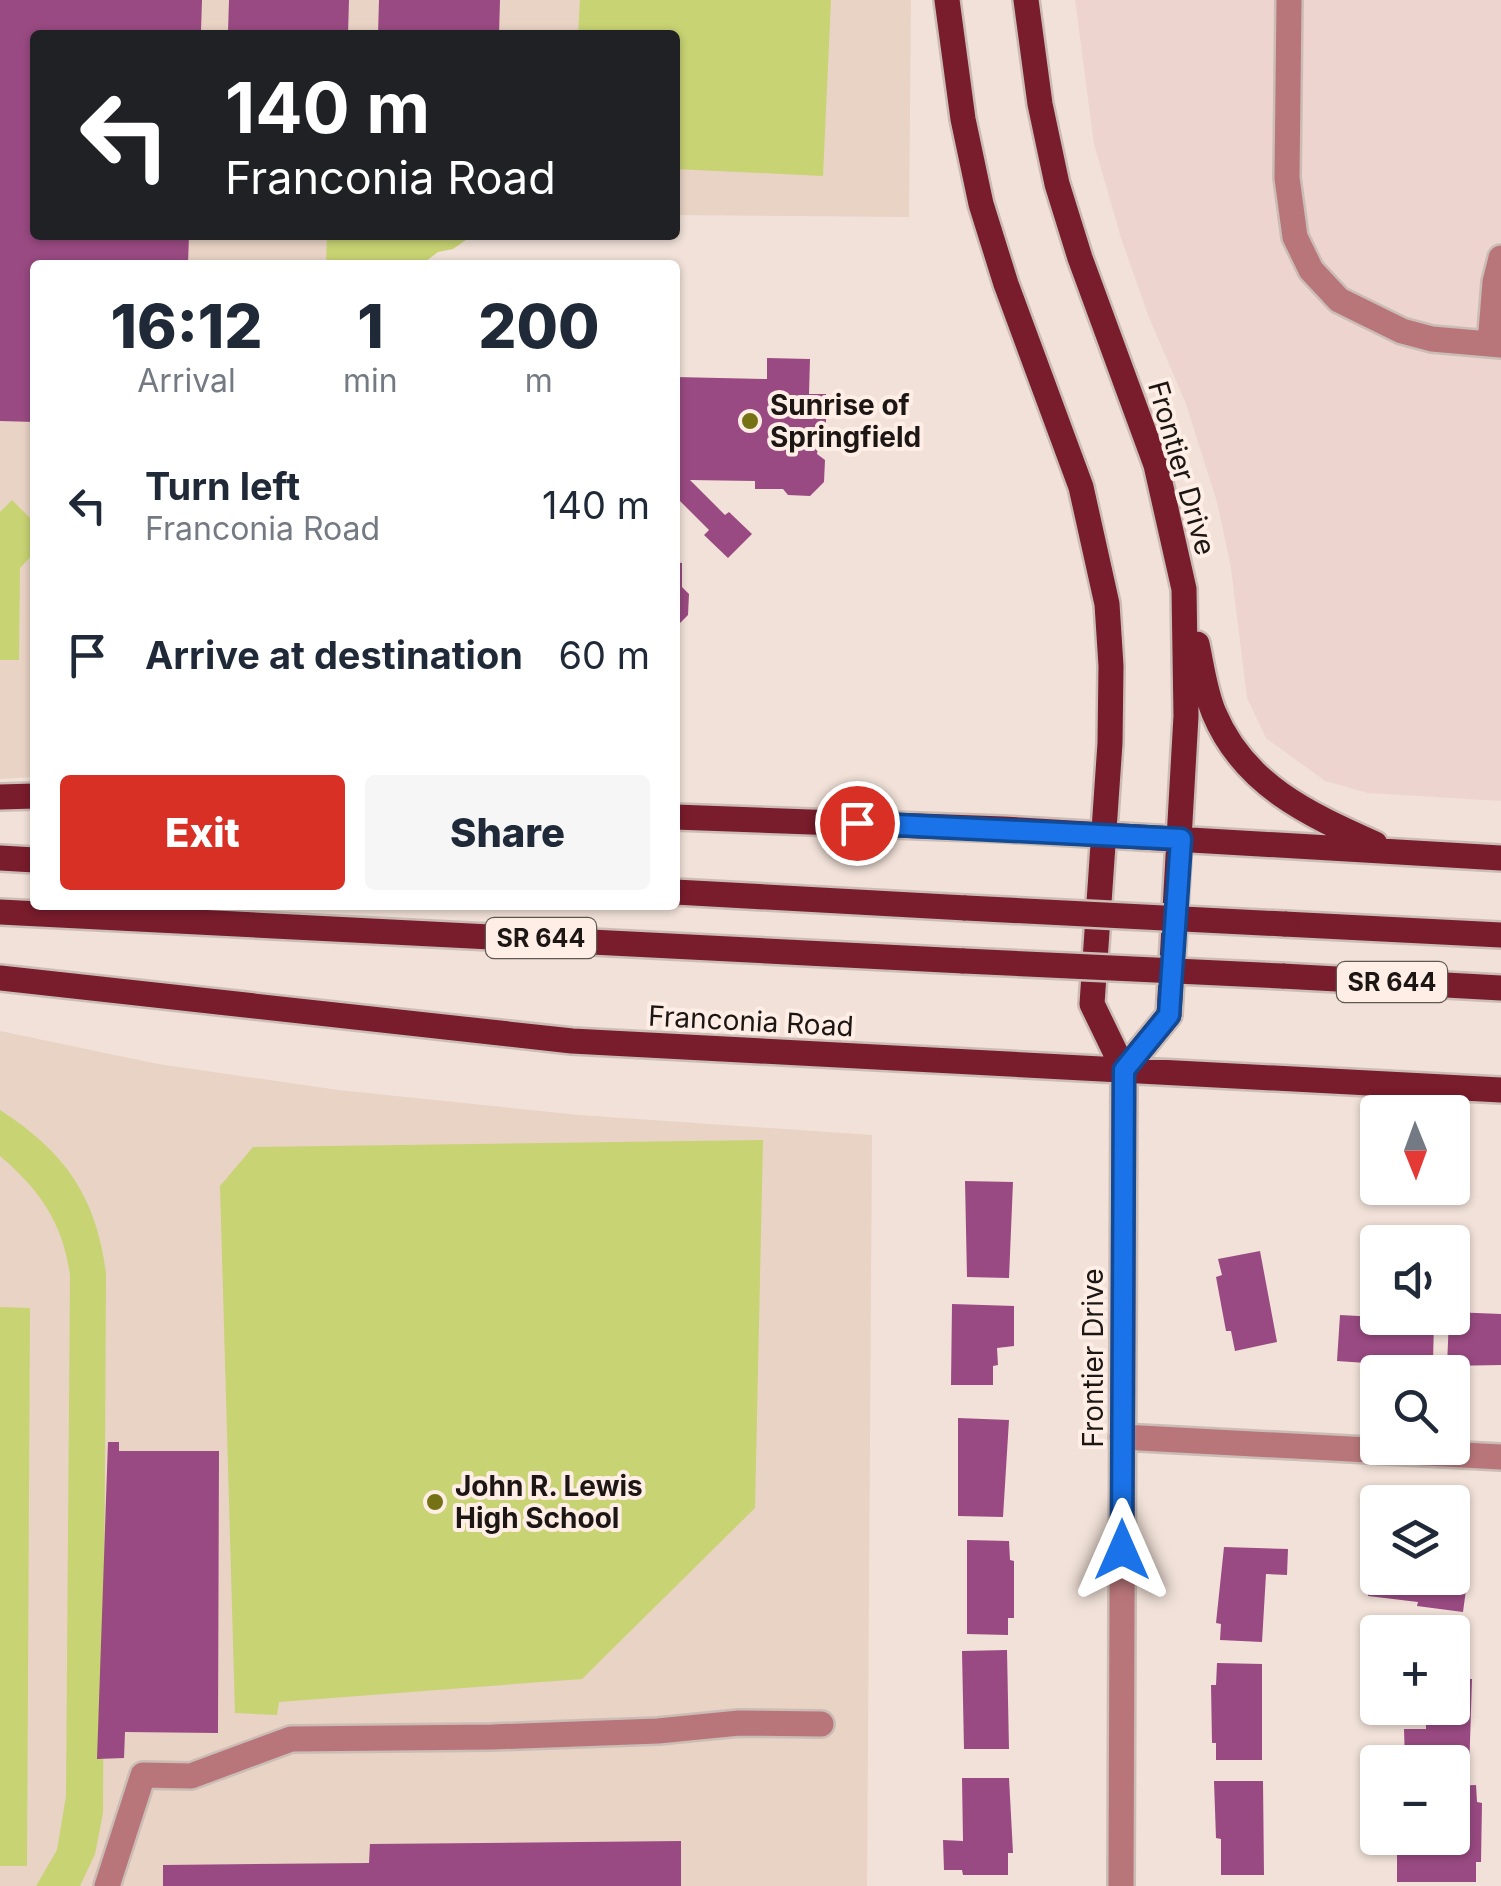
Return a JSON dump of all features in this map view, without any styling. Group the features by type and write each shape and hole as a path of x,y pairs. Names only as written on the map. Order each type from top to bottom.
{"main road":[{"name":"Frontier Drive","path":"947,0 954,70 981,204 1081,488 1104,586 1111,666 1110,743 1092,1004 1124,1070 1169,1015 1186,716 1184,589 1156,465 1080,258 1058,184 1040,104 1026,0"},
{"path":"1184,589 1212,710 1246,765 1288,802 1393,852"},
{"path":"0,798 30,796"},
{"path":"680,817 1103,834 1501,858"},
{"path":"0,858 30,860"},
{"name":"SR 644","path":"680,892 1501,935"},
{"name":"SR 644","path":"0,912 1501,988"},
{"name":"Franconia Road","path":"0,978 572,1040 1501,1090"}],"street":[{"path":"1289,0 1287,178 1295,238 1311,270 1340,300 1402,331 1432,339 1495,345 1495,282 1501,258"},
{"name":"Frontier Drive","path":"1121,1886 1124,1070"},
{"path":"1122,1437 1501,1457"},
{"path":"107,1886 142,1775 191,1776 292,1738 492,1737 739,1724 821,1724"}],"shaded area":[{"path":"0,0 911,0 909,217 680,215 680,30 30,30 30,240 345,240 344,260 30,260 30,777 0,779"},
{"path":"1075,0 1501,0 1501,801 1368,793 1325,781 1266,738 1247,698 1231,568 1217,502 1186,404 1121,238 1094,144"},
{"name":"John R. Lewis High School","path":"0,1031 158,1064 338,1090 579,1115 872,1135 867,1886 0,1886"}],"green space":[{"path":"580,0 831,0 823,176 680,169 680,30 578,30"},
{"path":"327,240 466,240 428,260 326,260"},
{"path":"12,500 30,518 30,557 20,568 19,660 0,660 0,512"},
{"path":"0,1110 43,1142 74,1178 94,1221 106,1273 103,1813 95,1854 80,1886 36,1886 57,1850 66,1796 70,1275 62,1239 47,1208 0,1156"},
{"path":"763,1140 755,1508 582,1679 279,1702 277,1715 235,1713 220,1186 253,1147"},
{"path":"0,1307 30,1308 27,1866 0,1866"}],"building":[{"path":"0,0 202,0 201,30 30,30 30,240 189,240 188,260 30,260 30,422 0,421"},
{"path":"229,0 349,0 348,30 228,30"},
{"path":"379,0 500,0 499,30 378,30"},
{"name":"Sunrise of Springfield","path":"767,358 810,359 809,394 826,394 826,448 818,447 817,454 825,460 824,482 810,496 788,495 783,489 755,489 755,481 690,480 725,515 729,512 752,534 728,558 704,535 709,530 680,501 680,377 767,379"},
{"path":"680,563 682,587 689,594 688,615 680,623"},
{"path":"965,1181 1013,1182 1009,1278 967,1277"},
{"path":"1260,1251 1277,1342 1235,1351 1231,1331 1226,1331 1216,1277 1222,1275 1218,1259"},
{"path":"952,1304 1014,1306 1014,1346 997,1348 993,1385 951,1385"},
{"path":"1470,1313 1501,1314 1501,1365 1470,1366 1470,1355 1447,1355 1448,1335 1470,1335"},
{"path":"1340,1315 1360,1316 1360,1335 1434,1335 1433,1355 1360,1355 1360,1363 1337,1361"},
{"path":"958,1418 1009,1420 1003,1517 958,1516"},
{"path":"108,1442 119,1442 119,1451 219,1451 218,1733 125,1732 124,1758 97,1759"},
{"path":"967,1540 1009,1541 1010,1560 1014,1561 1014,1618 1008,1618 1008,1635 967,1634"},
{"path":"1224,1547 1288,1549 1287,1575 1266,1574 1262,1642 1220,1640 1221,1624 1216,1623"},
{"path":"1368,1595 1465,1595 1463,1612"},
{"path":"1007,1650 1009,1749 964,1749 962,1651"},
{"path":"1217,1663 1262,1664 1262,1760 1216,1760 1211,1685 1216,1685"},
{"path":"1472,1679 1470,1745 1404,1745 1404,1729 1426,1729 1426,1725 1470,1725"},
{"path":"962,1778 1009,1778 1013,1853 1008,1853 1008,1875 963,1875 962,1870 944,1870 943,1840 963,1841"},
{"path":"1214,1781 1263,1781 1264,1875 1221,1875"},
{"path":"1470,1785 1476,1785 1477,1802 1482,1803 1481,1862 1476,1862 1476,1882 1397,1882 1397,1855 1470,1855"},
{"path":"681,1841 681,1886 163,1886 163,1865 369,1863 370,1844"}],"place":[{"name":"Sunrise of Springfield","path":"750,421"},
{"name":"John R. Lewis High School","path":"435,1502"}],"route":[{"path":"857,823 1181,839 1169,1015 1124,1070 1122,1550"}]}
